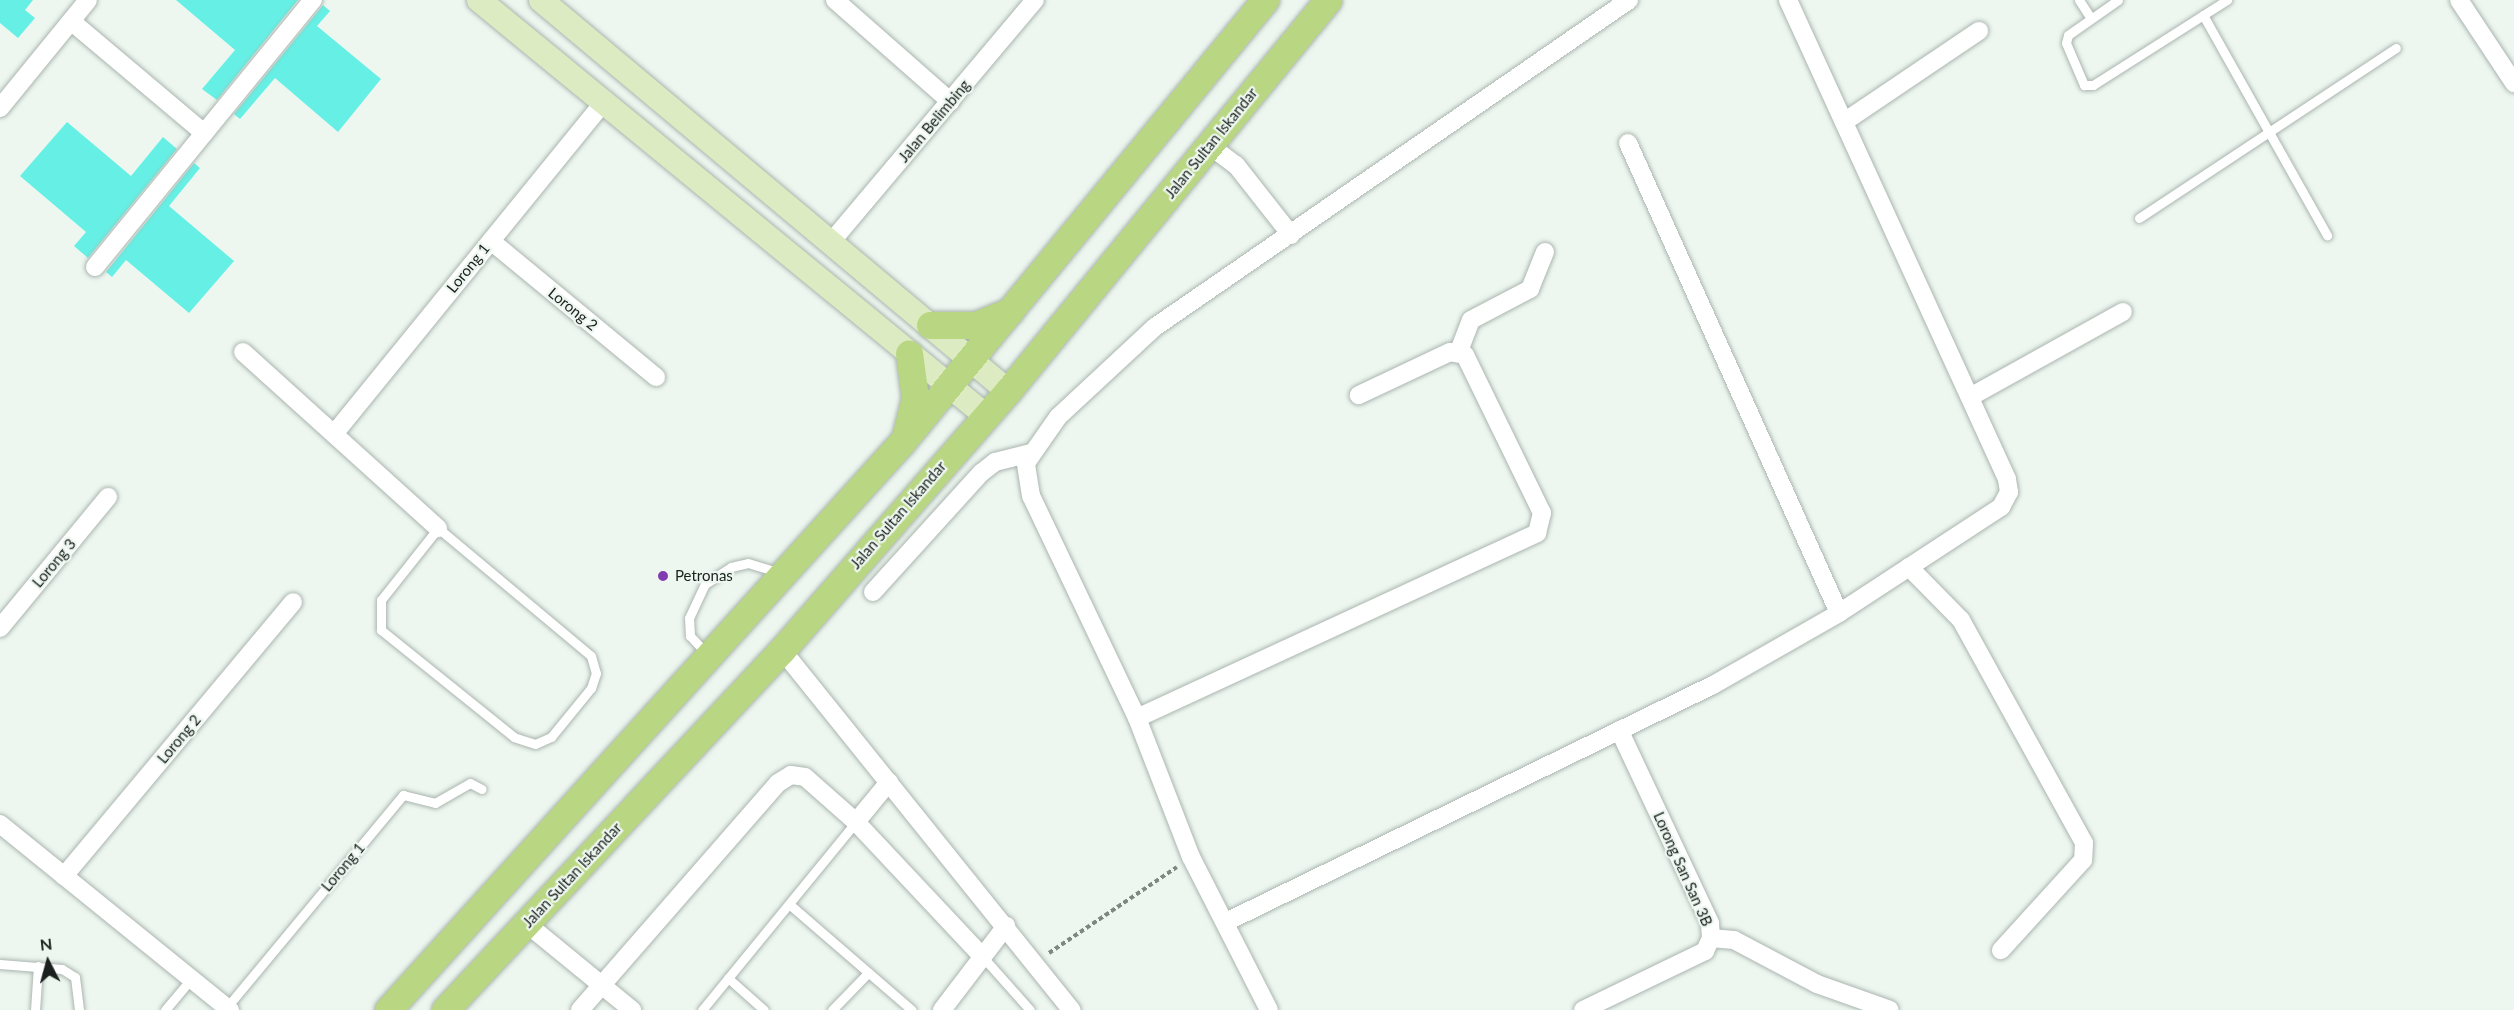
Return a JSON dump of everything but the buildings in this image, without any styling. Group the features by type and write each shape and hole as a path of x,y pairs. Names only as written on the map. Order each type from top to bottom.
{"main road":[{"path":"387,1010 711,658 903,441 973,360 1265,0"},
{"name":"Jalan Sultan Iskandar","path":"445,1010 782,650 1008,391 1328,0"},
{"path":"930,325 976,325 1015,308"},
{"path":"903,441 915,398 909,353"}],"street":[{"path":"0,108 88,0"},
{"path":"95,267 313,0"},
{"path":"479,0 985,415"},
{"path":"541,0 1008,391"},
{"path":"835,0 951,102"},
{"name":"Jalan Belimbing","path":"832,242 1035,0"},
{"path":"1269,1010 1228,921 1191,857 1137,718 1031,496 1030,453 1058,417 1155,327 1629,0"},
{"path":"1228,921 1619,730 1839,613 2001,507 2009,492 1970,397 1788,0"},
{"path":"2459,0 2514,83"},
{"path":"71,21 204,133"},
{"path":"1844,122 1979,31"},
{"name":"Lorong 1","path":"334,434 603,103"},
{"path":"1628,144 1839,613"},
{"path":"1209,145 1236,165 1291,235"},
{"name":"Lorong 2","path":"490,241 656,377"},
{"path":"1359,395 1459,351 1471,320 1530,289 1545,252"},
{"path":"1970,397 2123,312"},
{"path":"1137,718 1537,533 1542,513 1459,351"},
{"path":"243,352 438,528"},
{"path":"873,592 981,473 1007,457 1030,453"},
{"name":"Lorong 3","path":"0,628 108,497"},
{"path":"1910,567 1967,629 2084,843 2083,860 2001,950"},
{"name":"Lorong 2","path":"64,876 293,602"},
{"path":"782,650 1036,962 1071,1010"},
{"name":"Lorong San San 3B","path":"1583,1010 1705,951 1711,938 1710,923 1619,730"},
{"path":"580,1010 778,783 791,775 805,777 856,822 982,957"},
{"path":"856,822 889,782"},
{"path":"0,824 228,1009"},
{"path":"527,924 632,1010"},
{"path":"942,1010 1006,926"},
{"path":"1711,938 1734,940 1817,984 1890,1010"}],"lane":[{"path":"2079,0 2090,17"},
{"path":"2118,0 2090,17 2066,43 2081,83 2089,86 2227,0"},
{"path":"2203,15 2327,235"},
{"path":"2139,218 2271,134 2396,48"},
{"path":"438,528 591,656 596,673 591,688 551,737 535,744 514,737 381,630 381,600 438,528"},
{"path":"711,658 690,636 689,618 705,584 730,567 748,563 785,575"},
{"name":"Lorong 1","path":"228,1009 403,795 435,803 470,783 482,789"},
{"path":"702,1010 856,822"},
{"path":"789,904 912,1010"},
{"path":"982,957 1030,1010"},
{"path":"0,964 38,966 75,977 79,1010"},
{"path":"35,1010 38,966"},
{"path":"832,1010 868,973"},
{"path":"728,978 764,1010"},
{"path":"165,1010 191,979"}],"path":[{"path":"1036,962 1191,857"}],"place":[{"name":"Petronas","path":"663,576"}]}
